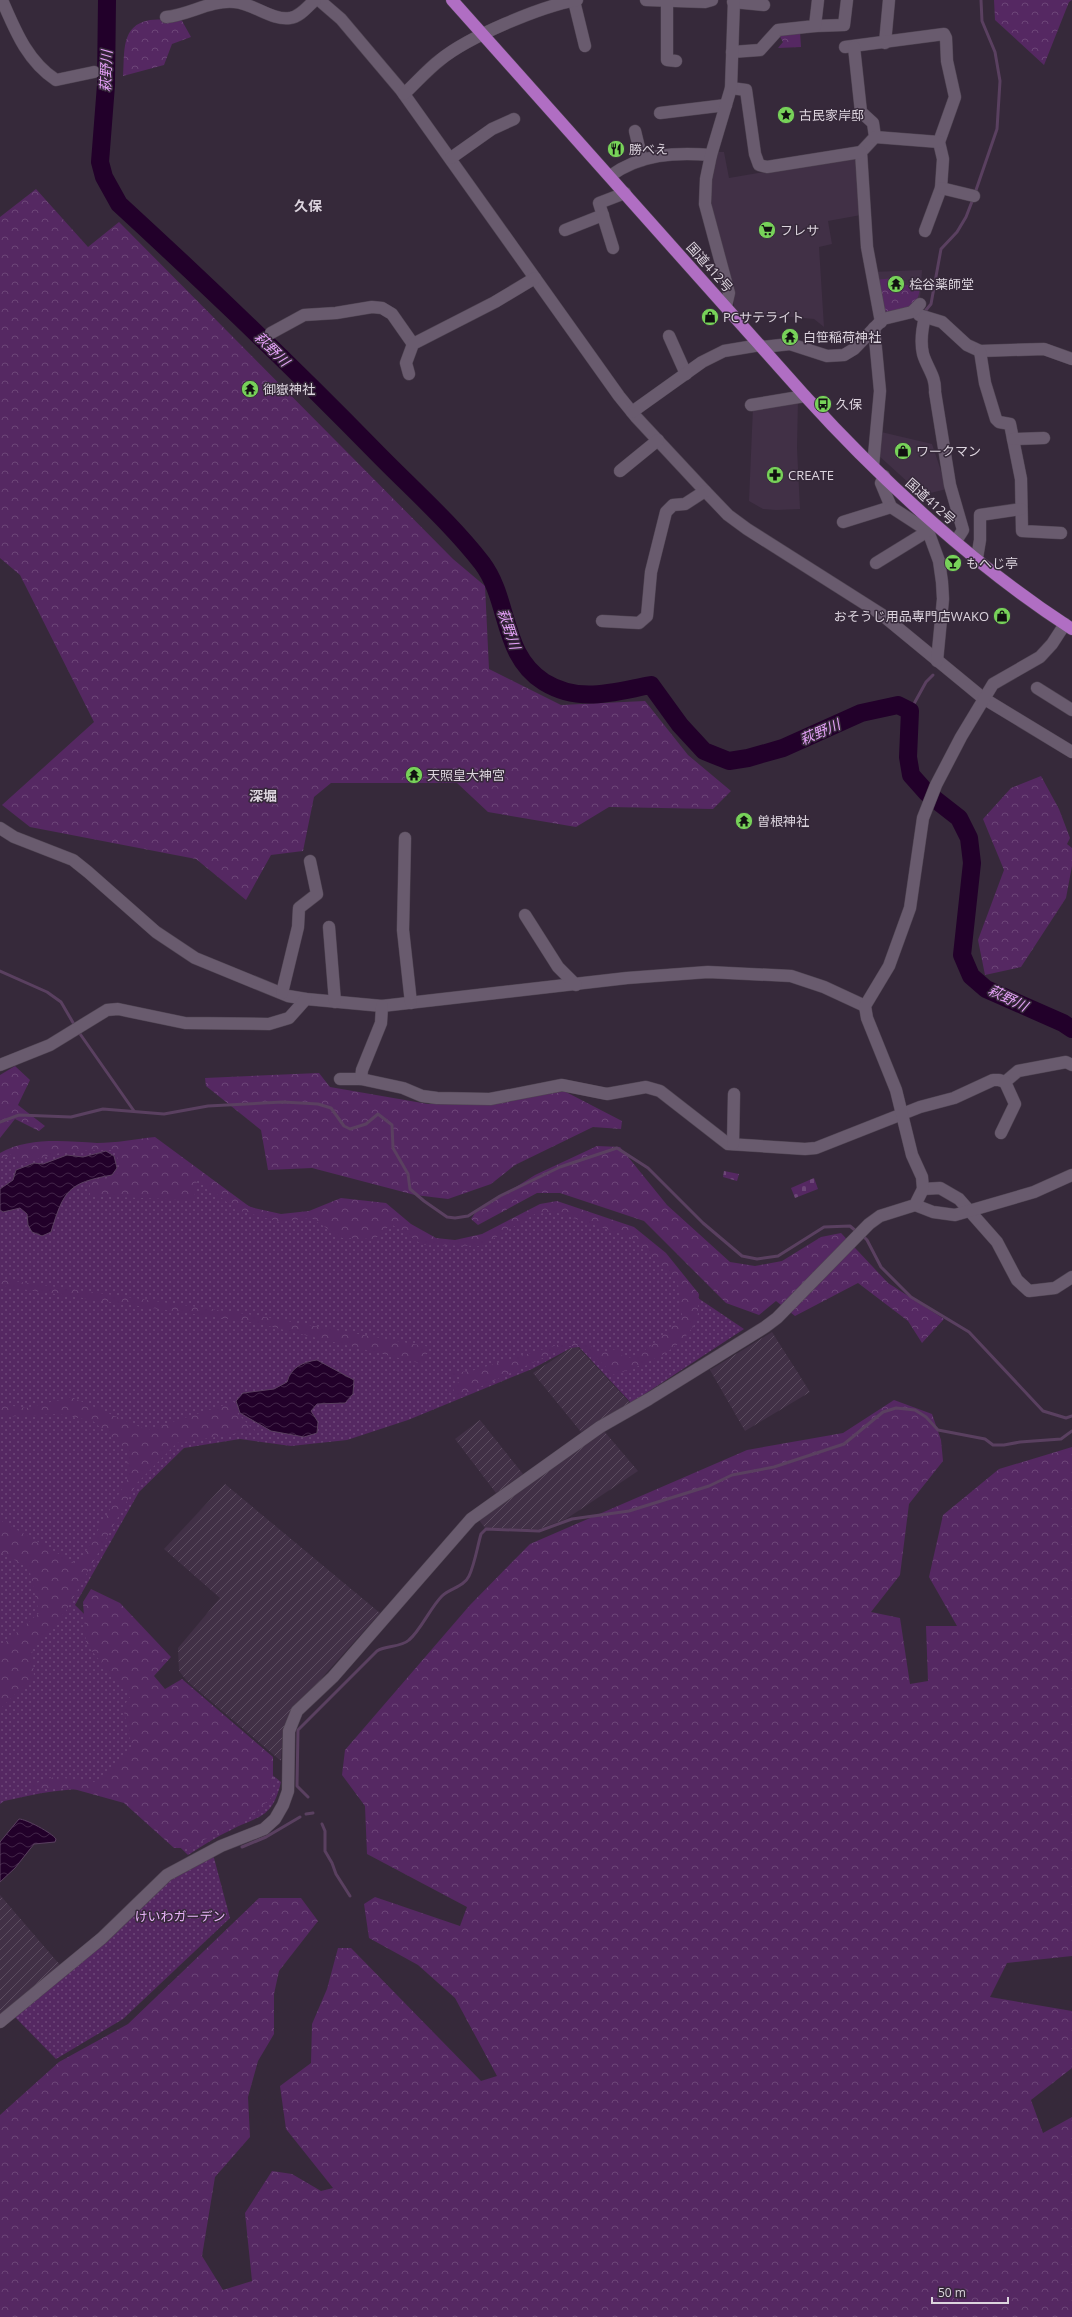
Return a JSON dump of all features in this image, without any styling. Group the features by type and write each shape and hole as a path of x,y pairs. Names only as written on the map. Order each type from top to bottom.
{"highway":[{"name":"国道412号","path":"452,0 805,396 884,476 930,526 956,541 1068,627"}],"street":[{"path":"2,0 22,45 47,75 56,80 94,72"},
{"path":"166,17 179,16 211,4 234,2 247,4 282,18 291,18 299,15 315,0"},
{"path":"319,0 341,19 404,94 632,412 728,515 747,529 881,614 983,698 1072,752"},
{"path":"404,94 440,60 483,36 557,3 575,0 585,46"},
{"path":"646,0 705,2 712,0"},
{"path":"815,26 818,0"},
{"path":"667,1 668,60"},
{"path":"726,306 729,293 705,204 706,179 711,155 731,88 733,1 764,5"},
{"path":"732,52 760,50 774,41 778,30 844,25 849,1"},
{"path":"885,42 886,7"},
{"path":"875,137 873,123 861,112 856,98 850,47 944,34 946,38 947,61 955,97 939,142 943,159 941,188 925,231"},
{"path":"731,88 746,90 755,154 759,165 767,167 861,152 875,137"},
{"path":"666,110 726,105"},
{"path":"451,158 489,127 514,118"},
{"path":"636,131 642,160"},
{"path":"875,137 939,142"},
{"path":"861,152 866,247 877,325 880,391 873,466"},
{"path":"610,176 642,160 672,153 711,155"},
{"path":"941,188 974,196"},
{"path":"613,248 599,203 625,193"},
{"path":"568,226 603,216"},
{"path":"409,374 406,363 412,344 495,302 535,278"},
{"path":"271,333 304,315 336,313 372,307 382,308 392,314 400,322 412,344"},
{"path":"632,412 702,362 724,351 760,345 763,347 790,344 827,356 838,356 854,349 883,319 916,308 925,317 946,324 967,345 980,352 1044,349 1072,359"},
{"path":"925,317 922,332 923,354 935,382 935,392 950,485 963,530 956,541"},
{"path":"669,336 686,374"},
{"path":"980,352 986,384 996,419 999,422 1010,424 1021,479 1021,534 1061,533"},
{"path":"751,405 805,396"},
{"path":"1013,439 1044,438"},
{"path":"620,471 658,440"},
{"path":"884,476 881,483 891,507 930,526 939,561 943,600 937,661"},
{"path":"602,620 639,623 647,616 651,572 666,512 673,505 685,504 705,491"},
{"path":"843,522 891,507"},
{"path":"977,558 980,540 980,515 1021,508"},
{"path":"876,563 930,526"},
{"path":"915,1205 922,1189 922,1177 912,1155 903,1114 890,1075 867,1018 865,1006 889,966 910,908 923,818 936,785 983,698 993,684 1040,657 1068,627"},
{"path":"1025,666 1027,678"},
{"path":"1037,688 1072,710"},
{"path":"0,828 14,837 73,860 156,932 196,958 282,992 306,999 382,1006 627,978 708,972 791,976 824,987 865,1006"},
{"path":"405,838 402,930 411,1003"},
{"path":"282,992 298,927 299,908 317,894 310,861"},
{"path":"525,915 558,968 576,985"},
{"path":"329,927 334,1002"},
{"path":"0,1065 50,1045 107,1010 118,1010 186,1023 269,1024 289,1018 306,999"},
{"path":"361,1079 362,1070 381,1023 382,1006"},
{"path":"1005,1082 1018,1071 1066,1062 1072,1065"},
{"path":"340,1079 361,1079 403,1088 422,1096 437,1098 490,1099 562,1085 607,1094 653,1088 728,1144 805,1149 816,1148 920,1107 954,1098 993,1080 999,1080 1005,1082 1015,1104 1001,1134"},
{"path":"733,1144 734,1094"},
{"path":"0,2022 102,1938 167,1875 221,1846 264,1829 275,1819 283,1805 288,1791 289,1731 297,1711 333,1677 471,1519 600,1427 650,1399 777,1318 864,1228 880,1216 915,1205 933,1212 955,1215 1034,1192 1072,1175"},
{"path":"922,1189 940,1188 954,1195 997,1242 1017,1280 1029,1292 1055,1288 1072,1277"}],"shaded area":[{"path":"718,152 724,152 729,178 856,156 861,215 828,221 832,244 819,247 824,327 814,319 757,314 744,319 734,308 734,294 711,209 712,180"},
{"path":"922,270 920,299 907,312 872,272"},
{"path":"798,400 797,448 800,509 763,509 749,501 753,407"},
{"path":"877,431 932,444 947,489 922,495 877,454"},
{"path":"772,1332 810,1392 745,1431 710,1370"},
{"path":"578,1347 630,1403 581,1432 533,1373 571,1348"},
{"path":"480,1420 523,1474 496,1493 455,1439"},
{"path":"604,1431 638,1471 566,1519 539,1529 485,1528 479,1520"},
{"path":"225,1484 380,1613 319,1681 292,1707 283,1730 281,1761 187,1681 179,1671 178,1648 220,1598 164,1549"},
{"path":"0,1895 60,1965 0,2014"}],"green space":[{"path":"994,0 1072,0 1069,2 1044,65 995,20"},
{"path":"181,19 191,37 172,44 164,65 123,76 126,41 133,28 140,23 150,20"},
{"path":"800,32 801,47 778,48 783,42 779,35"},
{"path":"36,189 88,247 119,222 453,559 485,586 489,669 561,705 645,701 688,755 731,791 713,809 609,807 576,827 488,812 457,783 331,783 314,797 303,851 271,855 246,900 196,859 30,827 2,805 94,722 20,575 0,558 0,217"},
{"path":"894,278 894,286 920,284 919,292 914,303 910,306 885,314 875,280"},
{"path":"1041,776 1059,809 1070,838 1067,844 1072,848 1072,866 1066,898 1021,967 985,975 978,940 1004,870 983,819 1011,788"},
{"path":"15,1066 30,1080 18,1105 45,1126 39,1131 15,1119 0,1138 0,1075"},
{"path":"319,1073 330,1087 428,1104 502,1102 564,1091 622,1121 621,1129 593,1127 515,1165 491,1184 448,1199 415,1195 312,1168 268,1170 261,1130 206,1086 205,1078"},
{"path":"155,1137 250,1207 281,1214 309,1211 341,1198 386,1203 411,1224 436,1238 455,1240 482,1234 540,1204 557,1201 634,1227 666,1253 699,1294 696,1321 681,1341 671,1349 649,1362 614,1375 584,1346 569,1346 456,1398 453,1388 462,1378 451,1375 450,1373 471,1371 564,1343 588,1343 598,1353 616,1349 625,1359 641,1352 656,1342 682,1315 678,1283 630,1237 555,1212 535,1214 481,1246 423,1245 391,1224 375,1239 342,1238 311,1218 280,1222 237,1210 197,1179 194,1200 90,1196 90,1182 113,1177 120,1171 116,1150 67,1151 19,1164 15,1152 0,1161 0,1153 22,1144 47,1141 104,1143"},
{"path":"148,1143 224,1195 280,1220 340,1204 436,1241 457,1242 482,1238 532,1210 555,1205 630,1229 695,1296 744,1329 631,1403 579,1347 571,1348 532,1369 408,1420 347,1440 291,1446 240,1439 184,1448 139,1492 75,1605 169,1697 219,1732 281,1782 273,1803 264,1814 220,1836 188,1855 144,1813 129,1801 116,1794 84,1789 68,1790 18,1798 4,1801 0,1804 0,1160 16,1150"},
{"path":"597,1146 620,1147 667,1205 730,1262 755,1266 782,1261 821,1237 841,1233 888,1283 944,1319 922,1343 908,1321 858,1283 795,1316 776,1301 759,1315 726,1303 644,1221 560,1193 537,1193 478,1225 471,1219 475,1213 535,1175"},
{"path":"724,1171 739,1174 737,1181 723,1177"},
{"path":"814,1178 818,1189 795,1198 791,1188"},
{"path":"0,1279 259,1316 430,1347 423,1364 256,1323 0,1286"},
{"path":"71,1397 147,1430 234,1402 238,1414 255,1431 177,1443 137,1483 66,1611 32,1649 34,1676 0,1709 0,1647 39,1613 29,1568 0,1552 0,1520 78,1565 127,1480 128,1451 93,1421 58,1414 0,1417 0,1404 26,1408"},
{"path":"894,1400 932,1414 941,1440 943,1461 909,1504 900,1575 871,1612 900,1618 910,1684 928,1681 926,1626 957,1626 929,1577 943,1515 999,1469 1072,1447 1072,1956 1007,1963 990,1997 1072,2011 1072,2068 1031,2100 1043,2133 1072,2117 1072,2317 0,2317 0,2115 59,2062 128,2024 259,1898 301,1898 318,1921 279,1971 274,1994 274,2034 258,2061 248,2097 250,2137 215,2177 202,2256 223,2290 252,2281 245,2213 272,2171 292,2174 321,2191 333,2188 286,2129 280,2086 311,2063 312,2024 327,1989 338,1948 351,1948 481,2081 497,2076 455,1998 418,1965 369,1938 364,1904 375,1897 460,1926 467,1907 367,1854 365,1806 342,1775 345,1750 470,1605 530,1544 747,1450 843,1433"},
{"path":"91,1589 120,1603 171,1657 154,1676 165,1689 182,1679 273,1757 273,1796 252,1816 188,1848 174,1848 124,1803 70,1788 31,1788 33,1784 54,1777 94,1782 108,1772 132,1749 123,1707 130,1697 86,1644 83,1602"},
{"name":"けいわガーデン","path":"212,1855 230,1918 123,2019 56,2059 15,2017 163,1883"}],"water":[{"path":"106,1151 114,1156 117,1168 112,1175 86,1181 77,1185 70,1191 60,1206 51,1232 42,1236 32,1232 28,1225 27,1214 20,1208 3,1212 0,1210 0,1189 13,1180 16,1170 34,1163 43,1164 67,1155 83,1157"},
{"path":"317,1360 354,1380 353,1394 345,1403 317,1404 311,1411 318,1422 317,1433 304,1437 271,1431 240,1413 236,1401 243,1393 274,1389 287,1382 291,1373 298,1366"},
{"path":"19,1819 39,1827 50,1833 56,1839 55,1842 34,1844 15,1868 0,1882 0,1842"}],"waterway":[{"name":"萩野川","path":"107,0 106,85 100,162 104,177 119,204 280,356 457,533 482,563 491,578 513,642 520,657 530,671 544,682 557,689 571,693 610,693 651,685 680,725 704,751 729,761 748,758 783,748 861,713 898,705 910,711 908,757 911,775 927,793 959,818 969,838 972,863 962,955 971,976 986,989 1063,1023 1072,1029"},
{"path":"975,193 997,129 1000,81 995,52 982,21 981,0"},
{"path":"926,310 931,304 941,249 957,232 966,217 973,199"},
{"path":"910,711 926,682 933,675"},
{"path":"0,971 47,992 61,1002 75,1026"},
{"path":"78,1031 134,1111"},
{"path":"0,1122 19,1115 71,1117 103,1109 164,1114 208,1106 283,1102 318,1104 331,1108 344,1126 350,1129 366,1124 378,1114 392,1125 393,1148 408,1174 410,1189 447,1217 455,1218 468,1216 500,1196 560,1167 617,1148 648,1168 703,1223 742,1256 757,1259 778,1256 824,1227 850,1226 857,1232"},
{"path":"862,1235 867,1240 881,1267 911,1297 969,1332 1043,1411 1066,1418 1072,1416"},
{"path":"308,1797 297,1786 298,1730 377,1651 405,1643 409,1640 418,1631 433,1607 442,1596 467,1580 473,1566 481,1534 486,1529 539,1531 572,1519 629,1511 709,1486 732,1475 774,1467 844,1444 883,1412 896,1408 915,1410 926,1417 938,1430 985,1439 993,1445 1061,1439 1072,1431"},
{"path":"306,1814 313,1813"},
{"path":"242,1847 266,1837 300,1817"},
{"path":"322,1824 325,1831 325,1851 336,1874 350,1896"}],"place":[{"name":"古民家岸邸","path":"786,115"},
{"name":"勝べえ","path":"616,149"},
{"name":"フレサ","path":"767,230"},
{"name":"桧谷薬師堂","path":"896,284"},
{"name":"PCサテライト","path":"710,317"},
{"name":"白笹稲荷神社","path":"790,337"},
{"name":"御嶽神社","path":"250,389"},
{"name":"久保","path":"823,404"},
{"name":"ワークマン","path":"903,451"},
{"name":"CREATE","path":"775,475"},
{"name":"もへじ亭","path":"953,563"},
{"name":"おそうじ用品専門店WAKO","path":"1002,616"},
{"name":"天照皇大神宮","path":"414,775"},
{"name":"曽根神社","path":"744,821"}],"district":[{"name":"久保","path":"308,206"},
{"name":"深堀","path":"263,796"}]}
